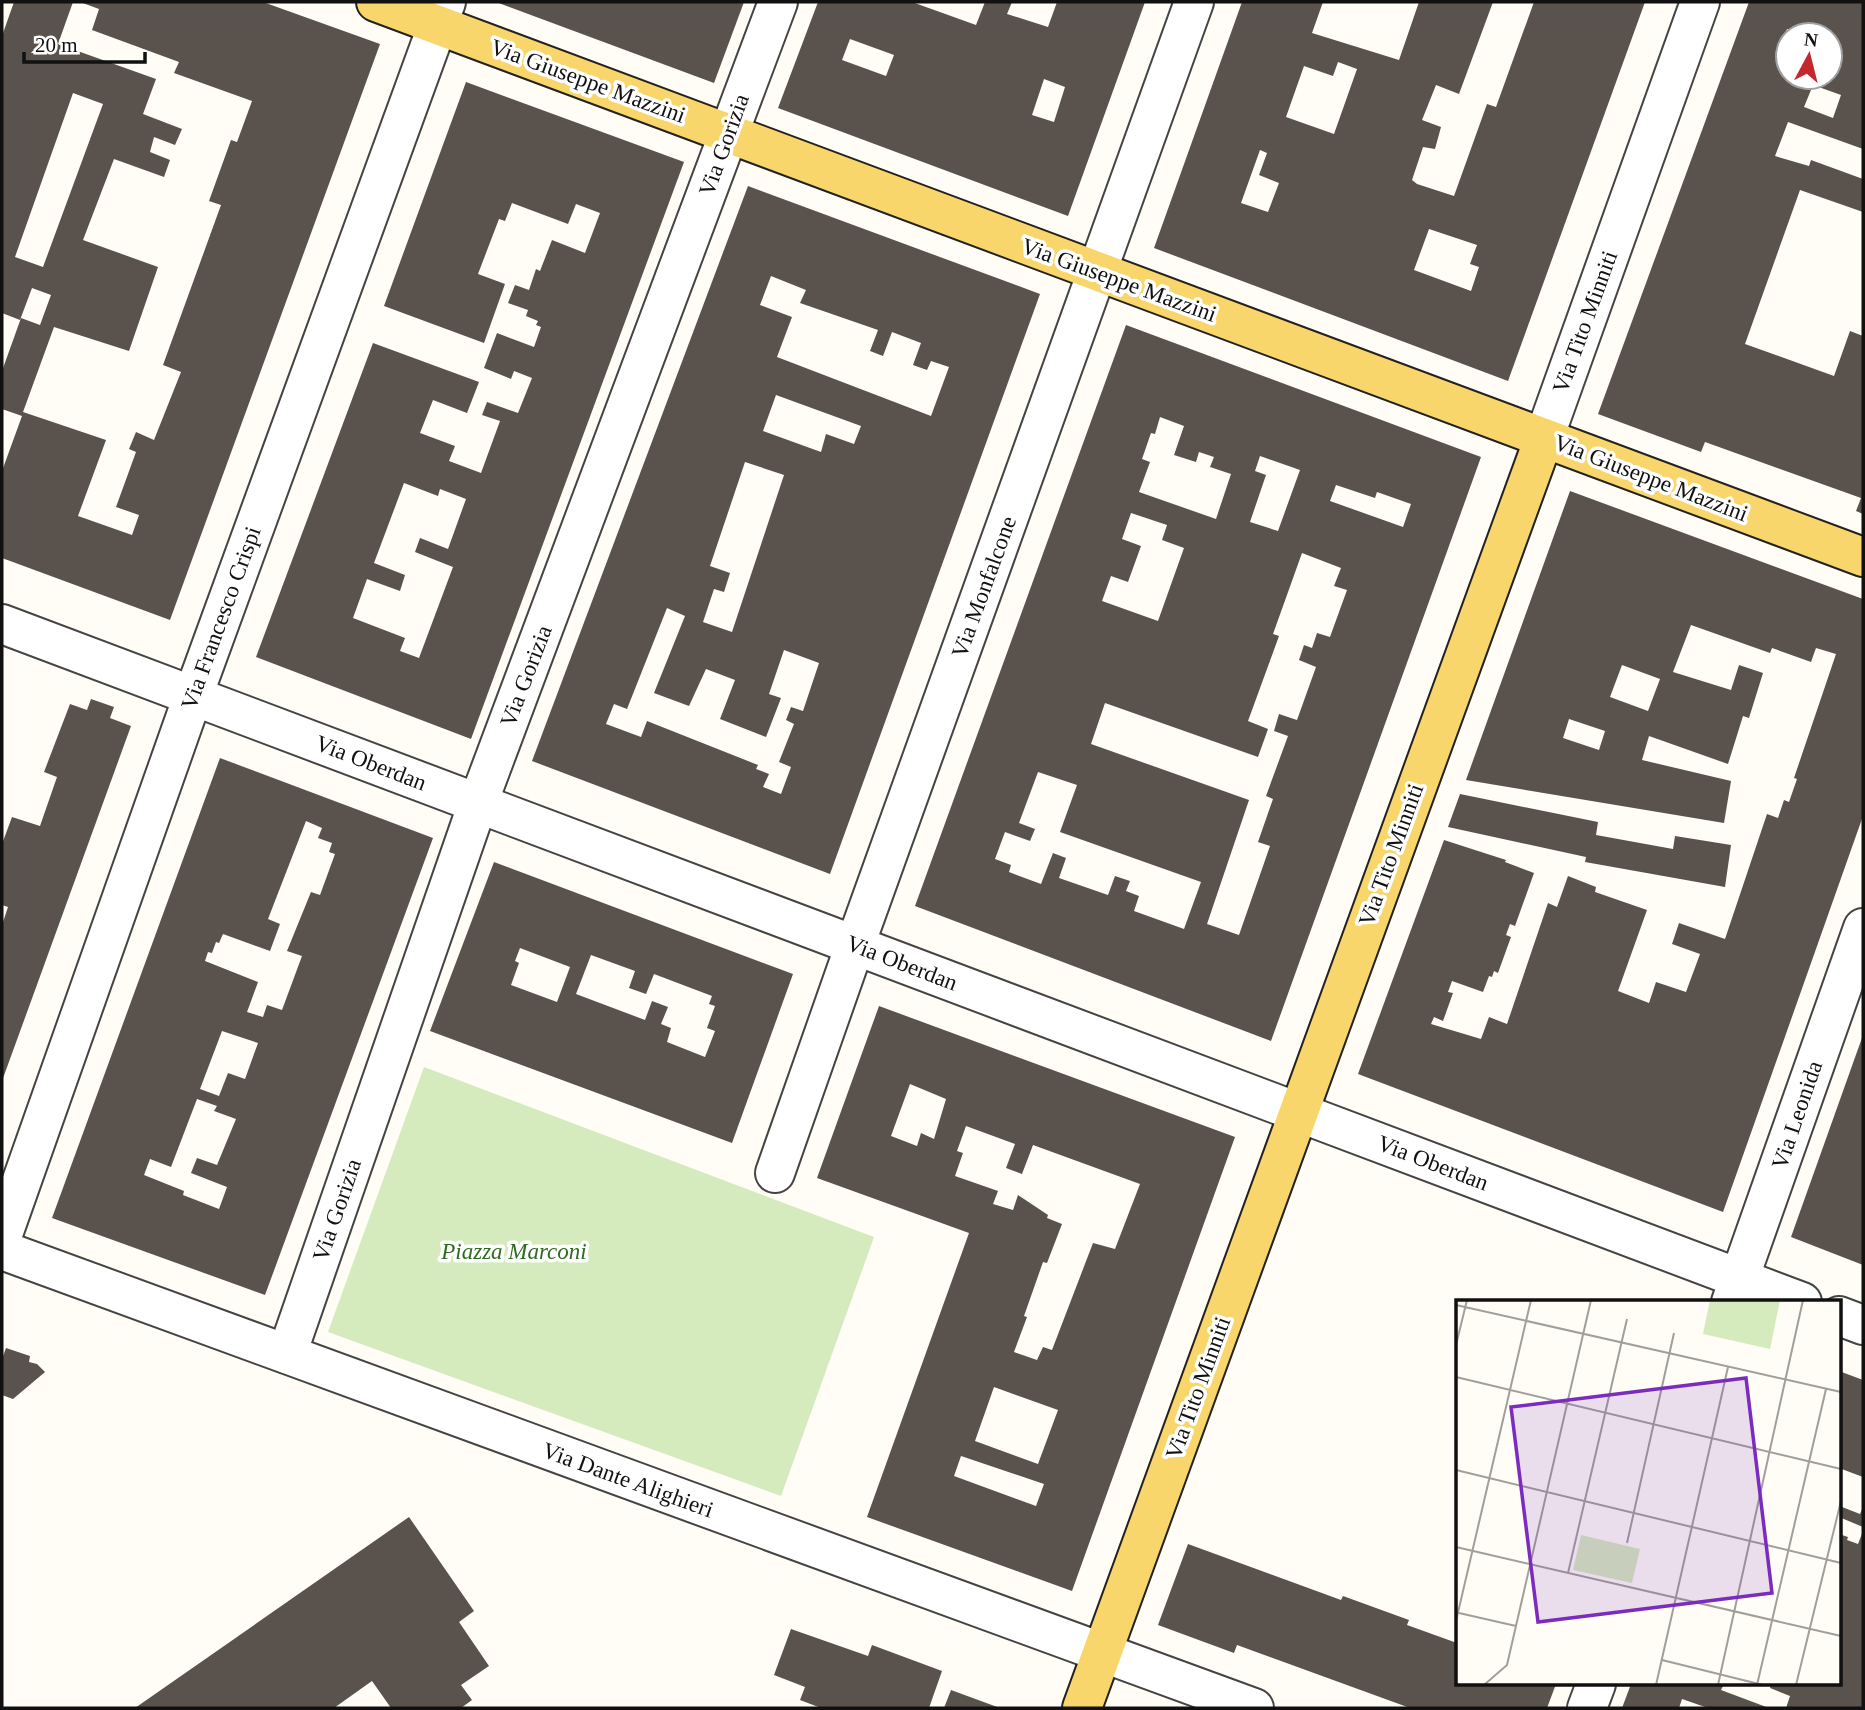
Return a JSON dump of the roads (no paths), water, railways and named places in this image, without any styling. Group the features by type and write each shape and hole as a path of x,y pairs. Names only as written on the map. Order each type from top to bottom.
{"main road":[{"name":"Via Giuseppe Mazzini","path":"376,2 442,14 728,133 1863,557"},
{"name":"Via Tito Minniti","path":"1082,1708 1544,438"}],"street":[{"name":"Via Gorizia","path":"287,1354 478,803 778,2"},
{"name":"Via Monfalcone","path":"775,1173 1194,2"},
{"name":"Via Tito Minniti","path":"1544,438 1700,2"},
{"name":"Via Francesco Crispi","path":"2,1237 193,696 442,14"},
{"name":"Via Oberdan","path":"2,624 1298,1112 1735,1291 1790,1300"},
{"name":"Via Leonida","path":"1735,1291 1863,928"},
{"name":"Via Dante Alighieri","path":"2,1250 1254,1708"},
{"path":"1840,1316 1863,1325"},
{"path":"1587,1708 1595,1686"}],"park label":[{"name":"Piazza Marconi","path":"514,1251"}]}
